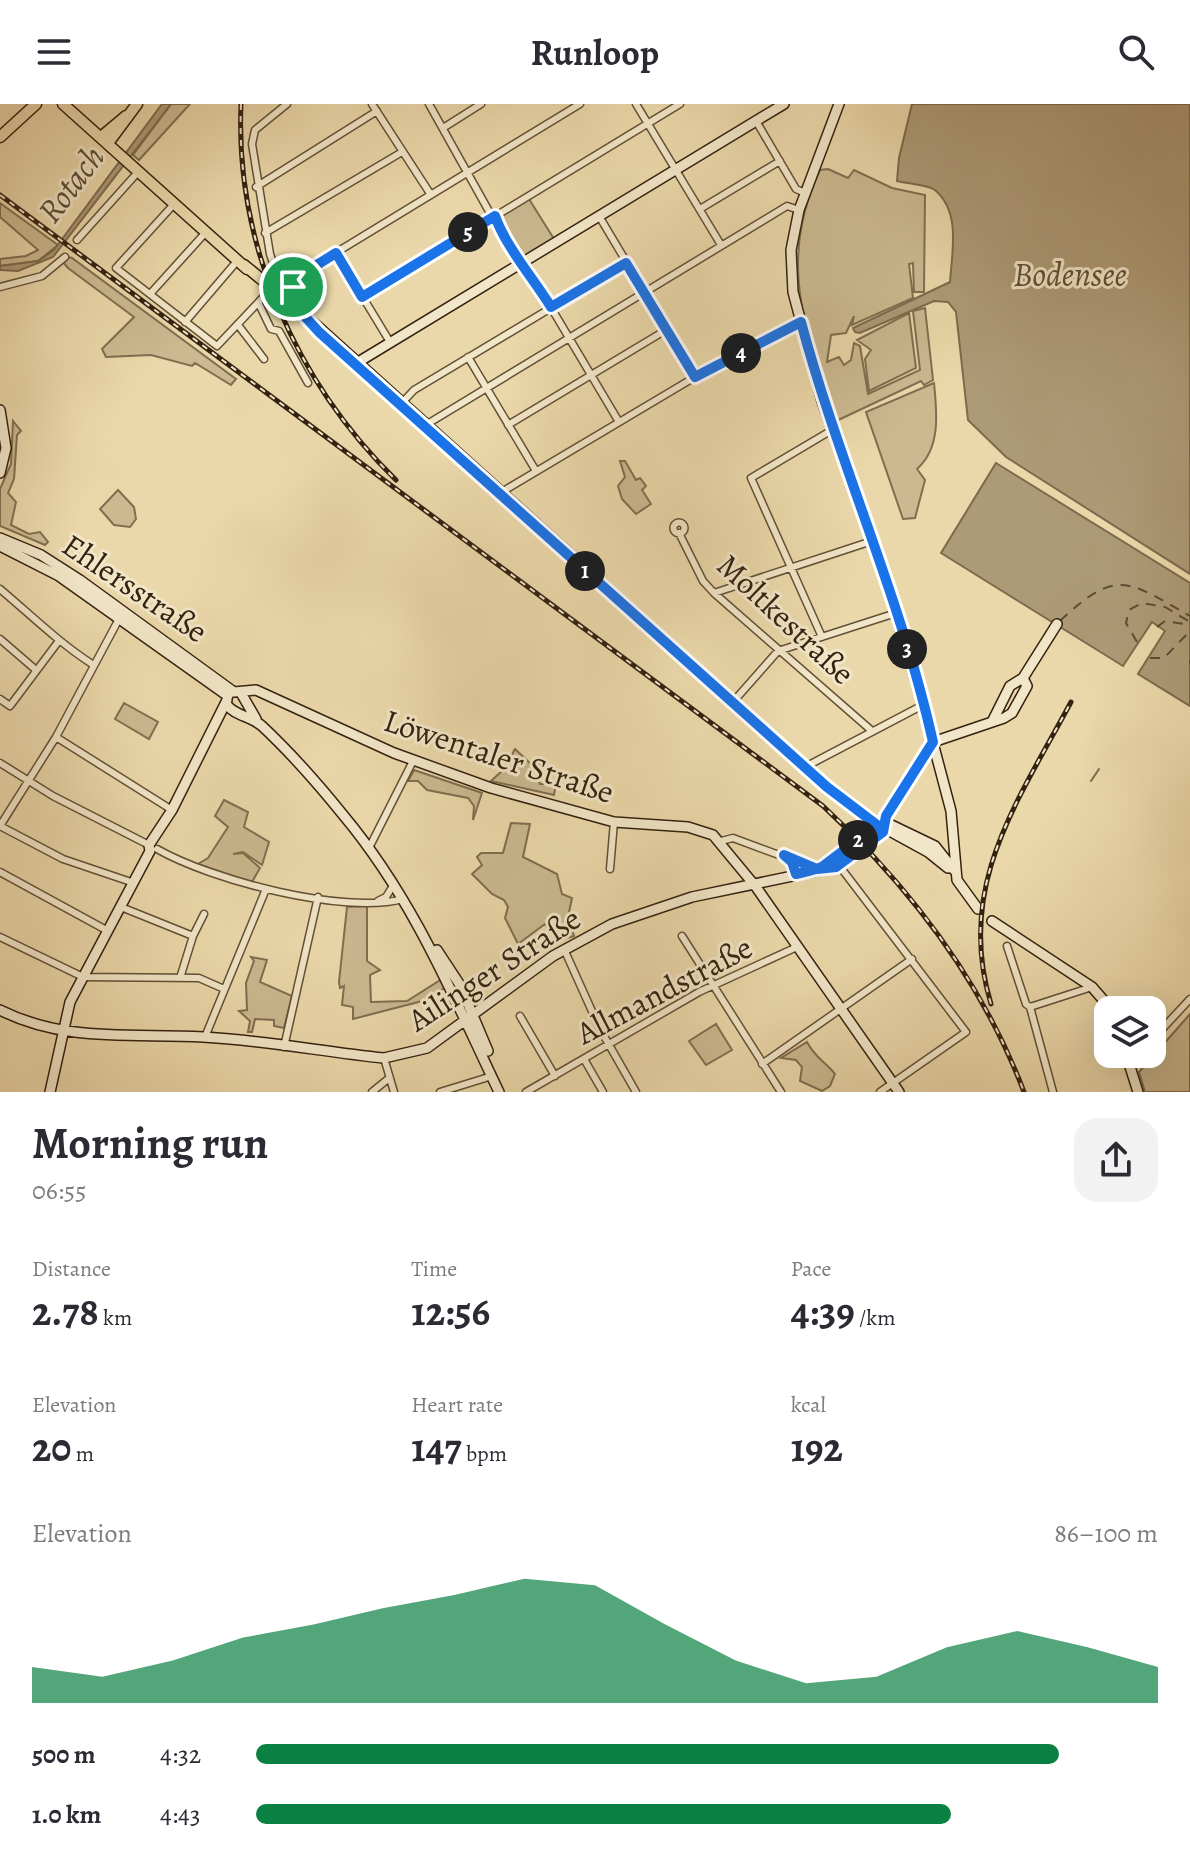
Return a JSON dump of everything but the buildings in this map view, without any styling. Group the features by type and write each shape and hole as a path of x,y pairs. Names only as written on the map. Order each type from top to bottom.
{"main road":[{"path":"0,137 36,104"},
{"path":"104,140 137,104"},
{"path":"64,105 301,313 805,767 882,825"}],"street":[{"path":"287,104 255,130 252,144 256,187 276,272 293,287 301,313"},
{"path":"372,104 431,195"},
{"path":"429,104 495,216 505,240 524,262 619,422"},
{"path":"443,128 481,104"},
{"path":"175,203 116,268 217,346 274,292 284,294 293,287 299,276 580,104"},
{"path":"636,104 721,245"},
{"path":"362,297 680,104"},
{"path":"355,364 784,104"},
{"path":"839,104 799,210 791,272 801,322 832,430 896,613 923,705 951,811 948,851 957,880"},
{"path":"256,187 377,111"},
{"path":"756,121 796,189 805,193"},
{"path":"265,233 402,152"},
{"path":"700,209 780,161"},
{"path":"77,240 137,168"},
{"path":"424,426 787,206 799,210"},
{"path":"599,216 695,377"},
{"path":"150,294 207,231"},
{"path":"336,253 390,342"},
{"path":"0,287 42,276 65,257"},
{"path":"185,322 241,263"},
{"path":"400,405 414,390 626,263"},
{"path":"259,304 271,329 279,331 308,383"},
{"path":"500,493 695,377 801,322"},
{"path":"238,325 264,359"},
{"path":"508,425 666,330"},
{"path":"468,357 536,471"},
{"path":"0,410 6,448 0,473"},
{"path":"0,449 3,427"},
{"path":"822,637 751,478 832,430"},
{"name":"Moltkestraße","path":"679,533 703,581 714,593 872,731"},
{"name":"Ehlersstraße","path":"0,537 41,555 191,658 237,701 326,794 369,848 452,970 470,1015"},
{"path":"714,593 872,541"},
{"name":"Ehlersstraße","path":"0,546 59,576 237,701"},
{"path":"0,589 50,631 58,642 92,664"},
{"path":"733,702 778,651 896,613"},
{"path":"120,617 92,664 56,737 0,826 63,859 134,883"},
{"path":"836,867 882,825 933,742 1012,713 1027,686 1023,678 1057,624"},
{"path":"0,639 36,670"},
{"path":"0,699 10,706 58,642"},
{"name":"Löwentaler Straße","path":"172,810 219,721 237,701 261,693 413,761 491,788 614,822 688,827 721,841"},
{"path":"805,767 923,705"},
{"path":"50,1092 70,1002 172,810 56,737"},
{"path":"369,848 413,761"},
{"path":"0,763 213,875 266,889 318,897 406,903"},
{"path":"610,869 614,822"},
{"path":"882,825 948,851"},
{"path":"882,825 928,852 957,880 978,909"},
{"name":"Ailinger Straße","path":"820,868 882,825"},
{"path":"820,868 733,838 721,841 896,1088"},
{"path":"928,852 948,851"},
{"path":"784,855 792,862 796,874"},
{"path":"836,867 841,868 911,956 966,1032 896,1088 880,1092"},
{"name":"Ailinger Straße","path":"0,1010 35,1026 63,1033 205,1037 384,1058 427,1048 564,949 650,909 752,883 836,867"},
{"path":"0,872 108,931"},
{"path":"378,901 386,897 394,883"},
{"path":"205,1037 266,889"},
{"path":"284,1047 318,897"},
{"path":"121,907 193,936"},
{"path":"180,978 193,936 204,914"},
{"path":"992,921 1092,987 1100,996"},
{"path":"682,936 781,1092"},
{"path":"0,937 83,977 199,978 224,989"},
{"path":"1007,946 1026,1004 1030,1007 1053,1092"},
{"name":"Allmandstraße","path":"526,1092 714,986 797,947"},
{"path":"564,949 609,1046 636,1092"},
{"path":"762,1064 911,956"},
{"path":"1030,1007 1092,987"},
{"path":"1166,1025 1190,999"},
{"path":"470,1015 492,1076 502,1092"},
{"path":"470,1015 502,1092"},
{"name":"Allmandstraße","path":"520,1016 555,1076"},
{"path":"384,1058 394,1092"},
{"path":"584,1059 600,1091"},
{"path":"1130,1068 1138,1092"},
{"path":"440,1092 492,1076"},
{"path":"372,1092 388,1079"},
{"path":"539,1085 544,1092"}],"shaded area":[{"path":"171,104 190,104 139,160 133,155"},
{"path":"828,169 848,178 854,170 892,188 925,195 924,292 914,292 913,263 909,264 913,298 852,325 854,316 846,333 831,335 827,362 839,357 844,365 851,360 854,343 860,346 868,394 920,370 913,311 925,308 933,380 924,385 921,381 834,422 806,327 798,267 800,236 807,204 820,170"},
{"path":"529,199 554,239 525,258 510,239 500,216"},
{"path":"0,203 58,245 38,261 0,266 0,259 26,256 38,250 0,217"},
{"path":"68,257 236,379 231,385 195,363 192,366 151,355 106,357 102,349 134,317 68,268 63,262"},
{"path":"909,313 916,368 869,391 865,359 871,350 857,340"},
{"path":"934,383 934,440 925,461 917,469 925,480 915,518 903,519 866,412"},
{"path":"13,421 21,431 17,435 14,479 8,493 16,502 11,525 29,534 40,532 48,542 45,545 0,526 0,489 11,464"},
{"path":"620,461 625,461 636,480 640,478 646,486 642,490 651,504 636,514 622,499 618,486 625,477"},
{"path":"118,490 134,507 136,519 130,527 114,525 100,509"},
{"path":"124,703 158,722 149,739 115,719"},
{"path":"515,749 533,766 537,762 542,767 529,775 530,780 539,781 540,784 556,784 554,795 491,781 503,770"},
{"path":"414,770 482,793 473,820 474,806 468,798 427,790 418,781 408,781"},
{"path":"224,800 248,812 244,827 269,842 262,865 243,852 233,854 243,853 260,868 252,882 198,864 208,858 228,827 215,816"},
{"path":"511,823 530,824 523,857 557,874 562,894 572,898 568,917 574,936 559,940 545,924 518,944 505,918 508,907 504,900 492,894 472,874 482,865 477,857 481,853 503,853"},
{"path":"367,906 367,961 380,970 370,975 371,1002 407,1001 442,979 446,987 426,1000 353,1019 353,1007 342,1005 344,986 340,988 339,982 347,907"},
{"path":"251,957 267,960 260,982 292,996 284,1028 274,1026 274,1020 255,1019 252,1032 248,1032 250,1021 239,1011 247,1010 246,983 254,961"},
{"path":"1190,1014 1190,1092 1145,1092 1139,1072 1143,1068 1166,1068 1166,1041"},
{"path":"716,1024 732,1050 706,1065 689,1041"},
{"path":"807,1042 835,1074 830,1086 822,1091 800,1081 802,1067 796,1060 781,1058"}],"water":[{"path":"162,104 171,104 53,257 18,271 0,270 0,266 38,261 54,250"},
{"name":"Bodensee","path":"912,104 1190,104 1190,574 1006,457 968,420 956,312 948,302 934,301 860,333 855,332 853,328 950,282 953,233 949,209 935,190 897,181 899,158"},
{"path":"996,463 1190,583 1190,706 1138,674 1165,631 1152,622 1123,666 941,553"}],"waterway":[{"path":"1091,781 1099,769"}],"ferry route":[{"path":"1060,621 1096,593 1110,586 1123,585 1152,594 1190,616"},
{"path":"1137,642 1126,623 1129,610 1142,603 1165,607 1190,622"},
{"path":"1157,627 1165,621 1190,625"},
{"path":"1150,658 1164,658 1190,631"}],"railway":[{"path":"241,104 242,157 249,208 261,259 279,308 301,355 329,400 360,441 396,480"},
{"path":"0,195 823,806 885,869 940,938 987,1012 1024,1092"},
{"path":"991,1004 982,961 981,921 987,883 1013,810 1071,702"}],"route":[{"path":"293,287 299,276 336,253 362,297 495,216 505,240 524,262 551,307 626,263 695,377 801,322 822,401 896,613 933,742 925,750 883,821 883,832 836,867 817,869 784,855 792,862 796,874 817,869 822,867 877,825 827,787 319,332 299,310 293,287"}],"water label":[{"name":"Rotach","path":"71,184"}]}
